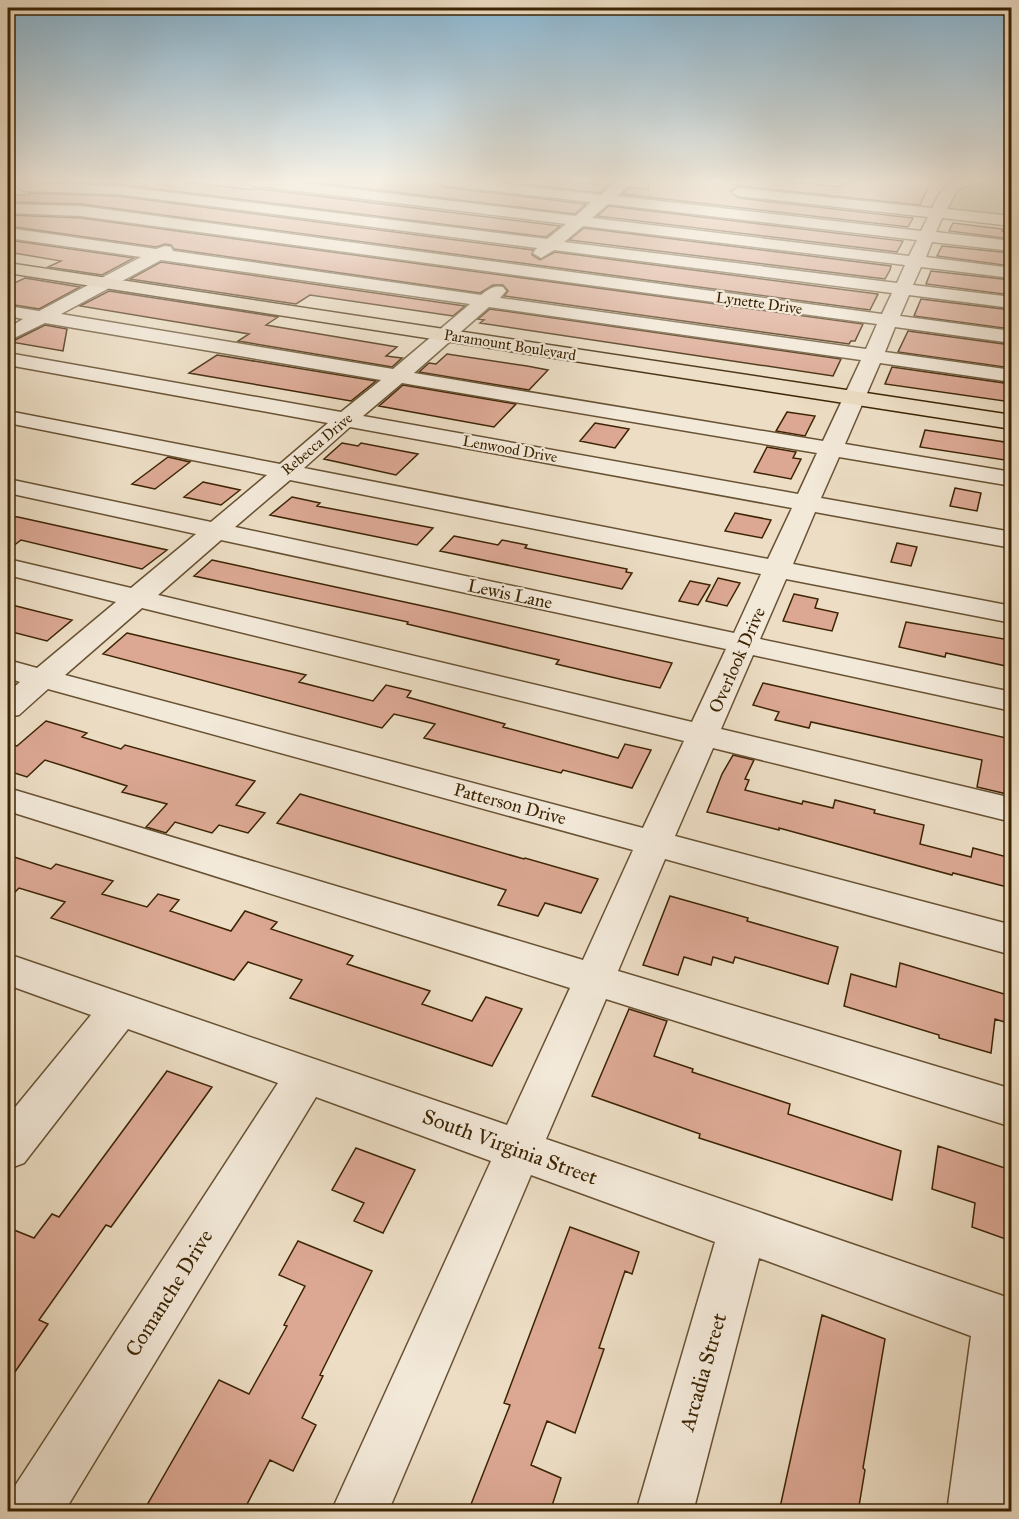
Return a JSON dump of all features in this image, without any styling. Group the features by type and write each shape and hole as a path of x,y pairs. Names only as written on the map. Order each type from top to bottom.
{"main road":[{"name":"Paramount Boulevard","path":"8,268 1011,422"}],"street":[{"path":"146,252 1011,376"},
{"path":"8,335 165,252"},
{"name":"Lynette Drive","path":"378,252 1011,337"},
{"name":"Rebecca Drive","path":"8,708 543,252"},
{"path":"606,252 1011,303"},
{"name":"Overlook Drive","path":"359,1512 654,843 920,252"},
{"path":"986,252 1011,273"},
{"path":"8,311 1011,479"},
{"name":"Lenwood Drive","path":"8,359 1011,540"},
{"path":"8,417 1011,615"},
{"name":"Lewis Lane","path":"8,486 1011,702"},
{"path":"8,567 1011,810"},
{"name":"Patterson Drive","path":"8,669 1011,940"},
{"path":"8,799 1011,1108"},
{"name":"South Virginia Street","path":"8,969 519,1149 742,1232 1005,1323"},
{"path":"8,1149 120,1009"},
{"name":"Comanche Drive","path":"31,1512 307,1076"},
{"name":"Arcadia Street","path":"664,1512 742,1232"},
{"path":"975,1512 1005,1323"}],"building":[{"path":"8,252 91,252 134,258 102,275 48,267 61,261"},
{"path":"194,252 331,252 863,324 855,341 849,344 504,296 508,291 503,285 493,285 480,293"},
{"path":"437,252 533,252 532,255 540,260 555,252 878,294 870,310"},
{"path":"665,252 777,252 891,266 885,279"},
{"path":"939,252 1011,253 1011,266 937,256"},
{"path":"161,262 465,306 453,316 310,295 296,304 130,279"},
{"path":"931,271 1011,280 1011,295 926,284"},
{"path":"25,278 80,287 39,309 8,304 8,286"},
{"path":"109,291 278,317 266,325 397,347 386,356 402,358 392,367 238,341 249,334 80,306"},
{"path":"921,299 1011,310 1011,329 914,316"},
{"path":"490,309 841,359 833,376 480,323 484,320 478,319"},
{"path":"45,325 67,329 63,351 11,342"},
{"path":"908,331 1011,345 1011,368 898,352"},
{"path":"447,354 548,370 529,390 419,372 429,363 436,364"},
{"path":"217,355 376,381 351,401 189,373"},
{"path":"892,367 1011,384 1011,402 885,384"},
{"path":"403,385 516,404 494,427 379,406"},
{"path":"787,412 815,416 805,436 776,431"},
{"path":"595,423 629,429 615,448 580,441"},
{"path":"925,430 1011,443 1011,461 920,447"},
{"path":"342,443 358,446 361,443 418,454 396,475 324,459"},
{"path":"767,447 796,452 793,458 801,459 791,479 754,472"},
{"path":"168,457 190,462 155,489 132,484"},
{"path":"203,482 240,490 221,505 184,497"},
{"path":"955,488 981,493 977,511 950,506"},
{"path":"292,497 320,503 317,506 433,528 417,545 270,515"},
{"path":"735,513 771,520 762,538 725,531"},
{"path":"8,516 167,550 142,569 21,540 8,550"},
{"path":"454,536 498,545 502,540 527,545 525,548 627,569 626,572 632,573 622,589 440,551"},
{"path":"897,543 917,547 911,566 891,562"},
{"path":"212,560 672,663 660,688 624,680 556,664 559,660 407,624 408,622 194,576"},
{"path":"718,578 740,583 727,606 706,601"},
{"path":"690,581 710,585 698,605 679,601"},
{"path":"794,594 818,599 815,608 838,613 832,631 783,621"},
{"path":"8,604 72,620 47,641 8,631"},
{"path":"906,622 1010,640 1006,666 946,653 945,657 899,647"},
{"path":"127,633 306,675 299,682 373,701 386,685 411,691 407,697 505,724 503,727 618,758 625,744 651,750 632,788 563,770 561,773 424,738 435,724 394,714 382,728 103,654"},
{"path":"763,683 1011,739 1007,794 977,787 982,760 811,722 809,728 775,720 779,712 753,705"},
{"path":"46,721 87,733 82,737 121,749 125,745 255,781 236,805 265,813 248,833 219,825 212,833 175,822 166,833 146,827 167,804 122,792 127,786 45,760 27,777 8,771 8,743 17,746"},
{"path":"733,755 754,760 745,779 749,780 745,790 802,804 803,801 833,808 835,800 875,810 874,813 924,825 920,844 971,857 973,848 1011,858 1011,888 953,873 952,875 779,828 779,830 707,812 722,774"},
{"path":"300,794 598,879 581,913 545,903 538,916 498,905 506,890 277,823"},
{"path":"8,855 51,869 56,864 113,881 102,894 147,907 158,894 179,900 170,911 231,931 245,911 277,922 271,929 353,956 347,964 430,991 422,1004 472,1021 486,997 522,1009 492,1066 290,998 302,980 248,962 234,980 51,918 65,902 19,888 8,899"},
{"path":"670,896 838,947 828,984 735,957 733,963 713,957 711,965 684,957 678,975 643,965"},
{"path":"900,963 1011,996 1011,1024 995,1019 991,1053 844,1006 851,974 896,987"},
{"path":"629,1009 667,1021 654,1056 693,1069 692,1072 790,1104 788,1114 901,1151 892,1200 699,1138 700,1134 592,1096"},
{"path":"167,1071 212,1087 111,1227 106,1225 39,1320 48,1324 8,1382 8,1238 14,1230 34,1238 52,1214 59,1217"},
{"path":"938,1146 1011,1170 1011,1241 972,1227 975,1203 932,1189"},
{"path":"356,1148 415,1170 383,1233 354,1221 364,1203 332,1190"},
{"path":"570,1227 639,1252 632,1274 625,1271 599,1348 604,1349 575,1433 547,1421 531,1465 561,1478 550,1512 468,1512 510,1405 504,1403"},
{"path":"298,1241 372,1271 320,1375 323,1376 302,1418 316,1425 293,1471 270,1460 243,1512 143,1512 219,1380 249,1394 287,1326 284,1325 305,1286 279,1275"},
{"path":"822,1315 885,1339 863,1468 865,1470 858,1512 779,1512"}]}
